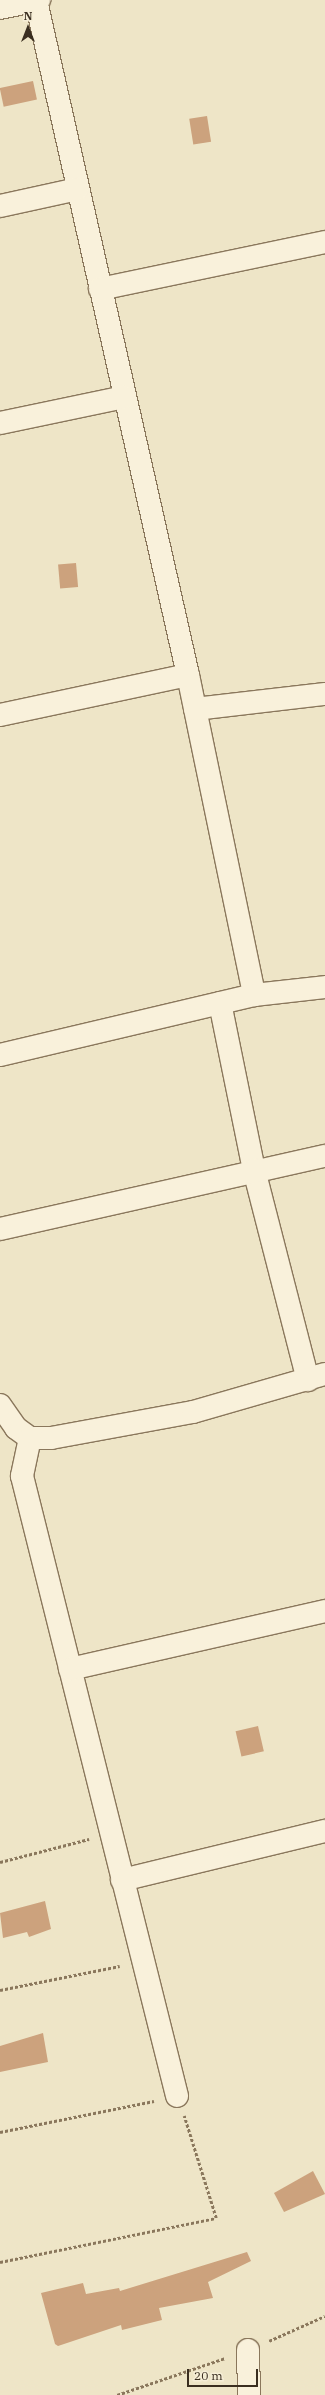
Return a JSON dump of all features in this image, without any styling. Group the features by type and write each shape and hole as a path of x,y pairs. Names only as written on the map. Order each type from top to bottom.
{"street":[{"path":"0,8 38,0 77,189 188,675 254,995"},
{"path":"0,206 77,189"},
{"path":"100,289 325,242"},
{"path":"0,423 124,397"},
{"path":"0,715 188,675"},
{"path":"195,709 325,694"},
{"path":"0,1055 254,995 325,986"},
{"path":"0,1405 16,1428 30,1438 51,1438 193,1412 316,1377 254,1170 220,1003"},
{"path":"0,1229 254,1170 325,1156"},
{"path":"30,1438 22,1476 142,1962 177,2096"},
{"path":"70,1669 325,1611"},
{"path":"122,1880 325,1832"},
{"path":"248,2350 249,2395"}],"path":[{"path":"0,1862 111,1834"},
{"path":"0,1990 142,1962"},
{"path":"0,2132 177,2096 216,2218 0,2262"},
{"path":"118,2395 248,2350 325,2316"}],"building":[{"path":"33,81 37,100 4,107 0,88"},
{"path":"207,116 211,142 193,144 189,119"},
{"path":"76,563 78,587 60,588 58,565"},
{"path":"258,1726 264,1751 241,1757 236,1731"},
{"path":"45,1901 51,1929 29,1937 27,1932 3,1938 0,1913"},
{"path":"43,2033 48,2062 0,2072 0,2046"},
{"path":"313,2171 325,2194 284,2212 274,2193"},
{"path":"247,2252 251,2261 208,2282 213,2298 159,2308 162,2320 122,2330 121,2325 58,2346 55,2344 41,2293 83,2283 86,2294 119,2288 120,2291"}]}
